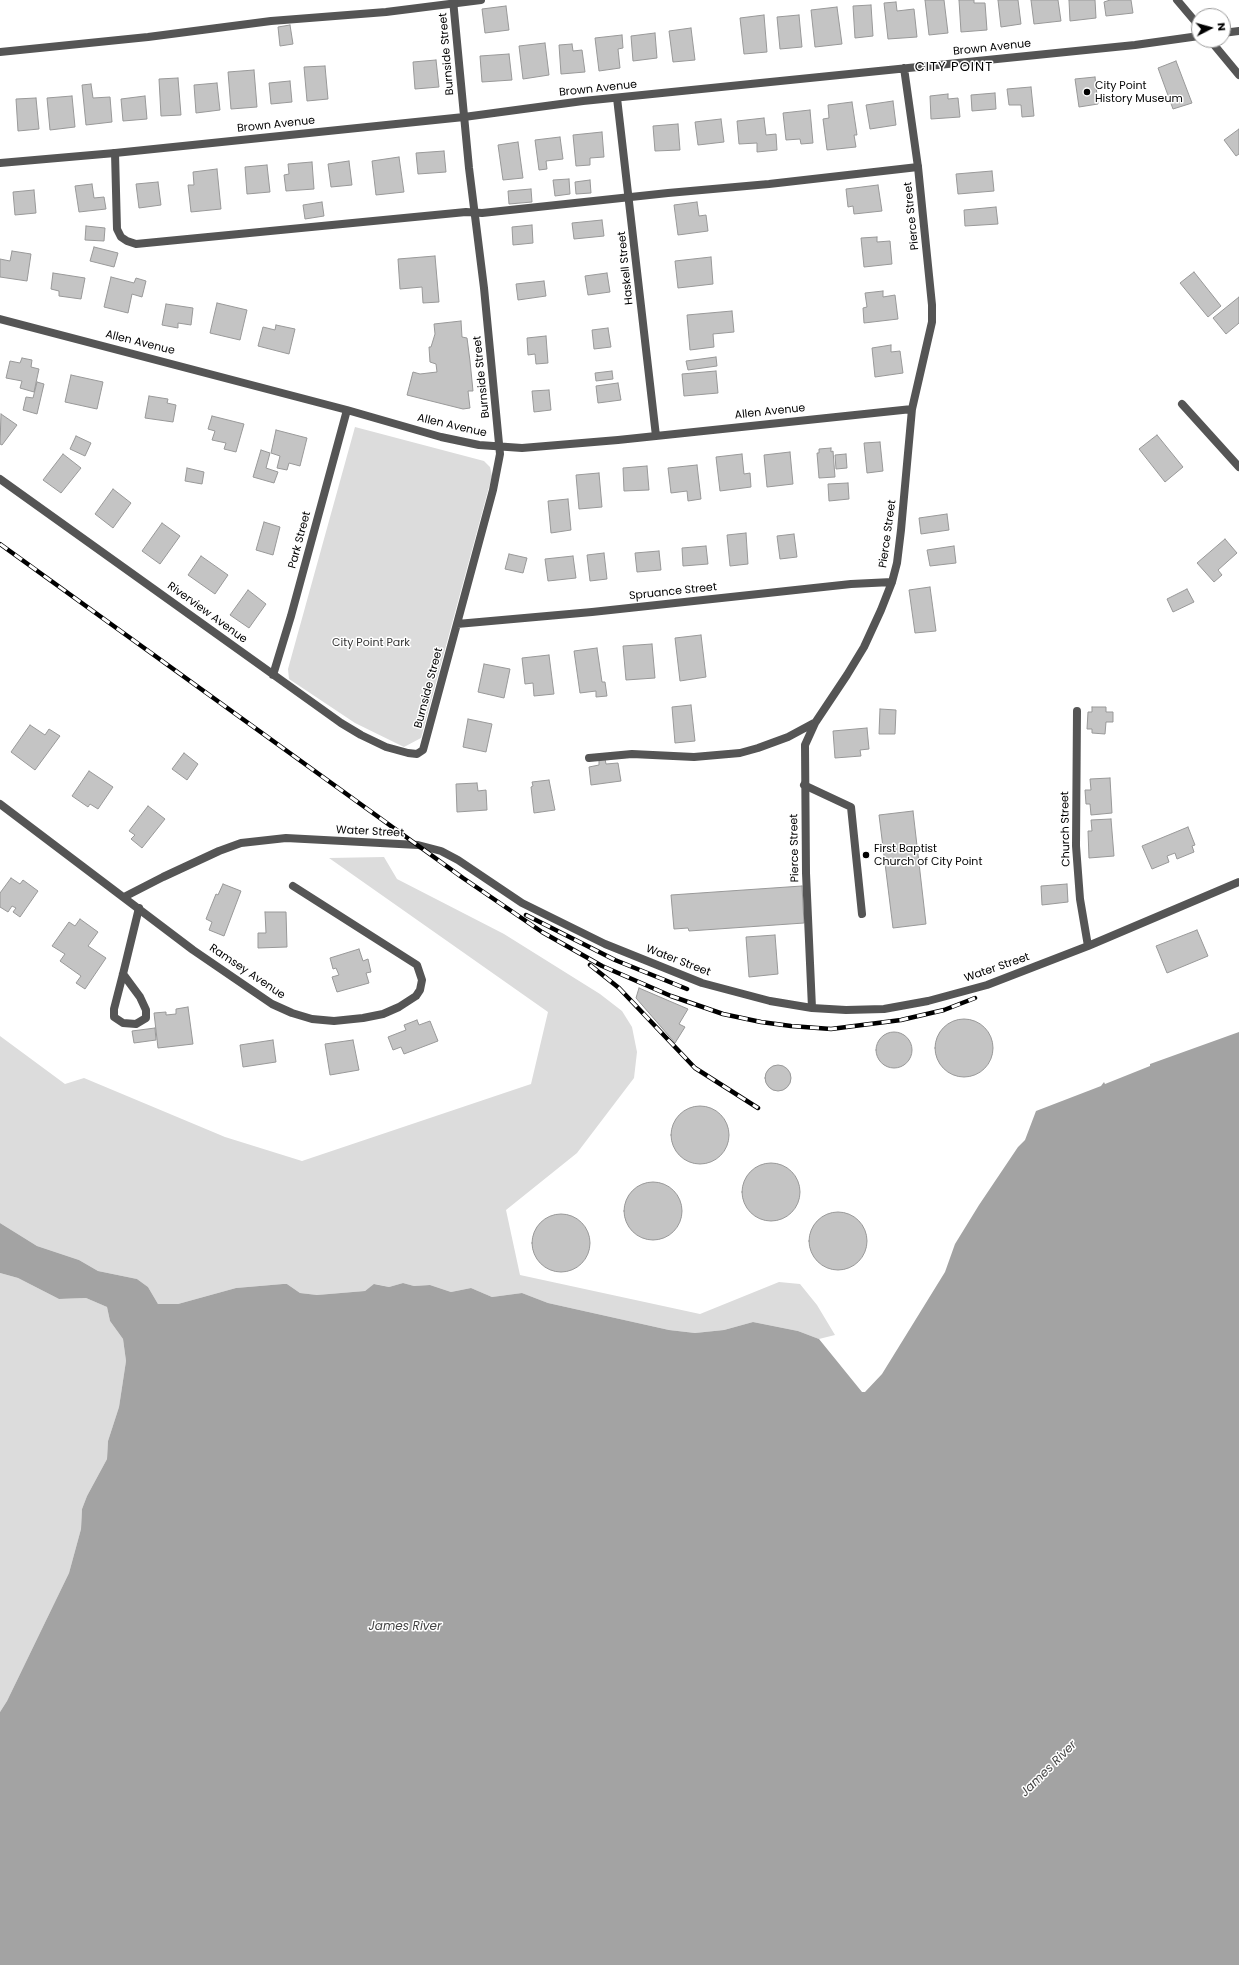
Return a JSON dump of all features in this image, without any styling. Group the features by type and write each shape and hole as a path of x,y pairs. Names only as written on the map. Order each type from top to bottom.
{"street":[{"path":"0,52 481,0"},
{"path":"1178,0 1191,16"},
{"name":"Burnside Street","path":"408,753 418,754 423,750 493,490 500,447 484,288 474,213 453,2"},
{"name":"Brown Avenue","path":"0,163 114,153 464,117 617,98 1135,45 1191,37"},
{"path":"1217,48 1239,75"},
{"name":"Pierce Street","path":"812,1008 804,785 805,745 814,723 864,647 892,582 897,563 902,530 912,409 930,335 932,316 918,167 904,68"},
{"name":"Haskell Street","path":"617,98 656,436"},
{"path":"114,153 117,230 127,242 136,244 770,184 918,167"},
{"name":"Allen Avenue","path":"0,319 479,446 522,448 656,436 912,409"},
{"path":"1182,404 1239,467"},
{"name":"Park Street","path":"273,675 291,616 347,410"},
{"name":"Riverview Avenue","path":"0,479 273,675 361,735 386,747 408,753"},
{"name":"Spruance Street","path":"457,624 892,582"},
{"name":"Church Street","path":"1077,711 1076,846 1080,899 1088,946"},
{"path":"589,758 620,755 694,756 740,753 788,737 814,723"},
{"path":"804,785 851,807 862,914"},
{"name":"Ramsey Avenue","path":"0,804 200,955 272,1004 292,1013 312,1019 334,1021 384,1014 399,1007 416,996 420,990 422,980 417,965 293,886"},
{"name":"Water Street","path":"124,897 219,850 247,842 286,838 418,845 440,851 458,860 522,903 605,944 708,985 770,1001 812,1008 846,1010 884,1008 928,1002 987,984 1088,946 1239,882"},
{"path":"123,974 140,997 146,1010 146,1018 136,1024 123,1023 114,1017 114,1009 139,908"}],"green space":[{"name":"City Point Park","path":"355,427 484,461 490,467 492,476 421,738 404,747 355,723 289,679 288,669"},
{"path":"384,857 397,879 504,934 600,994 622,1011 632,1027 637,1052 634,1078 577,1153 506,1210 520,1275 700,1314 779,1282 800,1284 817,1305 835,1335 819,1339 798,1331 753,1322 724,1330 695,1333 669,1330 548,1303 522,1293 492,1297 471,1288 451,1292 430,1285 414,1286 403,1283 389,1287 375,1284 365,1291 317,1295 300,1293 287,1284 236,1288 178,1304 158,1304 148,1287 137,1279 98,1271 79,1260 37,1246 0,1223 0,1036 65,1084 84,1078 225,1137 302,1161 531,1084 548,1012 329,858"},
{"path":"0,1273 18,1278 59,1299 86,1298 107,1307 110,1321 123,1339 126,1361 119,1407 108,1441 107,1459 87,1496 82,1509 81,1529 69,1573 7,1701 0,1712"}],"water":[{"name":"James River","path":"1239,1032 1239,1965 0,1965 0,1712 7,1701 69,1573 81,1529 82,1509 87,1496 107,1459 108,1441 119,1407 126,1361 123,1339 110,1321 107,1307 86,1298 59,1299 18,1278 0,1273 0,1223 37,1246 79,1260 98,1271 137,1279 148,1287 158,1304 178,1304 236,1288 283,1284 287,1284 300,1293 317,1295 365,1291 374,1284 389,1287 403,1283 414,1286 430,1285 451,1292 471,1288 492,1297 522,1293 548,1303 669,1330 695,1333 724,1330 753,1322 798,1331 819,1339 862,1392 865,1392 882,1374 945,1272 955,1244 1018,1147 1025,1140 1036,1111 1101,1086 1104,1082 1105,1084 1150,1066 1150,1064"}],"building":[{"path":"925,0 944,0 948,33 929,35"},
{"path":"959,0 974,0 974,3 985,3 987,30 961,32"},
{"path":"998,0 1018,0 1021,24 1001,27"},
{"path":"1031,0 1058,0 1061,21 1034,24"},
{"path":"1069,0 1095,0 1096,18 1070,21"},
{"path":"1110,0 1131,0 1133,13 1106,16 1104,2"},
{"path":"896,2 897,11 914,9 917,37 888,39 884,3"},
{"path":"871,5 873,36 855,38 853,6"},
{"path":"506,6 509,30 485,33 482,9"},
{"path":"837,7 842,44 815,47 811,10"},
{"path":"764,15 767,52 744,54 740,18"},
{"path":"799,15 802,47 780,49 777,17"},
{"path":"290,25 293,44 280,46 278,27"},
{"path":"691,28 695,60 673,62 669,31"},
{"path":"655,33 657,58 633,61 631,36"},
{"path":"622,35 623,48 618,49 620,68 599,71 595,38"},
{"path":"545,43 549,75 523,79 519,46"},
{"path":"572,44 573,51 582,50 585,72 561,74 559,45"},
{"path":"509,54 512,80 482,82 480,56"},
{"path":"436,60 439,87 415,89 413,62"},
{"path":"1176,61 1192,103 1173,109 1158,68"},
{"path":"325,66 328,99 307,101 304,67"},
{"path":"254,70 257,107 231,109 228,72"},
{"name":"City Point History Museum","path":"1095,77 1098,104 1079,107 1075,79"},
{"path":"178,78 181,115 161,116 159,79"},
{"path":"290,81 292,102 271,104 269,83"},
{"path":"217,83 220,110 196,113 194,85"},
{"path":"91,84 93,98 110,97 112,122 86,125 82,85"},
{"path":"1031,87 1034,116 1022,117 1021,105 1009,105 1007,89"},
{"path":"995,93 996,109 972,111 971,95"},
{"path":"948,94 948,99 958,98 960,117 931,119 930,96"},
{"path":"72,96 75,127 50,130 47,98"},
{"path":"145,96 147,119 123,121 121,99"},
{"path":"36,98 39,129 18,131 16,99"},
{"path":"893,101 896,125 870,129 866,105"},
{"path":"852,102 857,135 854,135 856,147 827,150 823,119 829,118 828,105"},
{"path":"810,110 813,143 801,144 800,139 786,140 783,113"},
{"path":"764,118 766,135 776,134 777,150 757,152 757,143 739,144 737,121"},
{"path":"721,119 724,142 698,145 695,122"},
{"path":"678,124 680,150 655,151 653,126"},
{"path":"1239,129 1239,154 1236,156 1224,140"},
{"path":"602,132 604,157 590,158 590,165 576,166 573,135"},
{"path":"560,137 563,159 546,161 547,169 539,170 535,140"},
{"path":"518,142 523,178 503,180 498,145"},
{"path":"444,151 446,172 418,174 416,153"},
{"path":"399,157 404,192 376,195 372,161"},
{"path":"349,161 352,185 331,187 328,164"},
{"path":"312,162 314,189 286,191 284,175 289,174 288,164"},
{"path":"267,165 270,192 247,194 245,167"},
{"path":"217,169 221,209 191,212 188,185 194,185 193,172"},
{"path":"992,171 994,191 958,194 956,174"},
{"path":"569,179 570,194 555,196 553,180"},
{"path":"590,180 591,193 576,194 575,182"},
{"path":"158,182 161,205 139,208 136,184"},
{"path":"92,184 94,198 104,197 106,209 79,212 75,186"},
{"path":"878,185 882,211 854,214 853,206 848,207 846,189"},
{"path":"531,189 532,202 509,204 508,191"},
{"path":"34,190 36,213 15,215 13,192"},
{"path":"322,202 324,216 305,219 303,205"},
{"path":"697,202 699,216 706,215 708,231 678,235 674,205"},
{"path":"996,207 998,224 965,226 964,210"},
{"path":"602,220 604,236 574,239 572,223"},
{"path":"532,225 533,243 513,245 512,227"},
{"path":"86,226 105,228 104,241 85,240"},
{"path":"877,237 877,242 890,241 892,264 864,267 861,238"},
{"path":"94,247 118,253 114,267 90,261"},
{"path":"12,251 31,254 27,281 0,277 0,259 10,261"},
{"path":"435,256 439,302 423,303 422,287 400,289 398,259"},
{"path":"711,257 713,284 678,288 675,261"},
{"path":"1194,272 1221,306 1208,317 1180,283"},
{"path":"53,273 85,278 81,299 59,296 59,291 51,289"},
{"path":"607,273 610,292 588,295 585,276"},
{"path":"111,277 134,283 136,278 146,281 142,297 132,294 128,313 104,307"},
{"path":"544,281 546,296 518,300 516,284"},
{"path":"883,291 883,297 895,295 898,319 864,323 863,308 867,307 865,293"},
{"path":"1239,297 1239,323 1226,334 1213,318"},
{"path":"217,303 247,310 240,340 210,333"},
{"path":"166,304 193,308 191,325 178,323 178,328 162,325"},
{"path":"732,311 734,332 713,334 714,347 690,350 687,315"},
{"path":"461,321 462,337 467,338 470,361 473,391 468,391 470,408 463,409 407,395 413,372 420,374 437,372 436,364 430,362 429,347 431,347 435,334 434,324"},
{"path":"276,325 295,329 289,354 258,346 263,327 275,330"},
{"path":"608,328 611,347 594,349 592,330"},
{"path":"546,336 548,363 536,364 535,354 528,355 527,338"},
{"path":"891,345 891,352 900,351 903,373 875,377 872,348"},
{"path":"716,357 717,366 688,370 686,361"},
{"path":"22,358 32,360 31,367 39,369 34,392 20,388 22,381 6,378 10,361 20,363"},
{"path":"612,371 613,379 596,381 595,373"},
{"path":"716,371 718,393 684,396 682,374"},
{"path":"71,375 103,382 97,409 65,402"},
{"path":"37,382 44,384 37,414 23,410 26,397 33,398"},
{"path":"618,383 621,400 598,403 596,386"},
{"path":"549,390 551,410 534,412 532,391"},
{"path":"149,396 168,399 167,403 176,405 173,422 145,418"},
{"path":"1,414 17,425 2,445 0,444"},
{"path":"212,416 244,424 236,452 224,449 226,443 212,440 215,431 208,429"},
{"path":"276,430 307,438 300,466 289,463 287,470 277,468 280,456 271,453"},
{"path":"1157,435 1183,467 1165,482 1139,449"},
{"path":"76,436 91,443 85,456 70,449"},
{"path":"880,442 883,471 867,473 864,443"},
{"path":"831,448 831,452 833,451 835,477 819,478 817,453 819,453 819,449"},
{"path":"261,450 270,453 266,468 278,472 274,483 253,477"},
{"path":"790,452 793,484 767,487 764,455"},
{"path":"63,454 81,468 61,493 43,480"},
{"path":"742,454 744,474 750,473 751,487 720,491 716,457"},
{"path":"846,454 847,468 836,469 835,455"},
{"path":"697,465 701,499 688,501 687,491 671,493 668,468"},
{"path":"647,466 649,490 624,491 623,468"},
{"path":"187,468 204,472 202,484 185,481"},
{"path":"599,473 602,507 579,509 576,475"},
{"path":"848,483 849,499 829,501 828,484"},
{"path":"113,489 131,503 113,528 95,514"},
{"path":"568,499 571,530 551,533 548,501"},
{"path":"947,514 949,530 921,534 919,518"},
{"path":"264,522 280,527 273,555 256,550"},
{"path":"162,523 180,536 160,564 142,551"},
{"path":"746,533 748,564 730,566 727,535"},
{"path":"794,534 797,557 780,559 777,536"},
{"path":"1225,539 1237,553 1218,570 1222,575 1214,582 1197,563"},
{"path":"706,546 708,564 683,566 682,548"},
{"path":"954,546 956,563 930,566 927,550"},
{"path":"659,551 661,570 637,572 635,553"},
{"path":"604,553 607,579 590,581 587,555"},
{"path":"509,554 527,558 523,573 505,569"},
{"path":"201,556 228,575 215,594 188,575"},
{"path":"573,556 576,578 548,581 545,559"},
{"path":"930,587 936,631 915,633 909,590"},
{"path":"1187,589 1194,602 1173,612 1167,599"},
{"path":"248,590 266,604 249,628 230,615"},
{"path":"701,635 706,677 680,681 675,638"},
{"path":"652,644 655,678 626,680 623,646"},
{"path":"597,648 602,682 605,682 607,696 596,697 596,691 580,693 574,651"},
{"path":"549,655 554,694 534,696 533,683 525,684 522,658"},
{"path":"484,664 510,669 504,698 478,692"},
{"path":"691,705 695,741 675,743 672,707"},
{"path":"1092,707 1106,707 1106,712 1113,712 1113,722 1106,722 1105,734 1092,733 1092,729 1087,729 1088,712 1092,712"},
{"path":"880,709 896,710 895,734 879,734"},
{"path":"468,719 492,724 486,752 463,747"},
{"path":"30,725 45,735 49,729 60,736 35,770 11,752"},
{"path":"867,728 869,749 860,750 861,756 835,758 833,731"},
{"path":"184,753 198,764 187,780 172,769"},
{"path":"605,759 606,764 618,763 621,781 591,785 589,767 599,765 599,760"},
{"path":"89,771 113,787 98,809 90,804 88,807 72,796"},
{"path":"1110,778 1112,813 1091,815 1090,804 1086,804 1085,790 1091,790 1090,779"},
{"path":"549,780 555,810 534,813 531,787 533,786 532,782"},
{"path":"477,783 478,791 486,790 487,810 457,812 456,784"},
{"path":"148,806 165,819 142,848 131,839 135,835 129,831"},
{"path":"913,811 926,924 893,928 879,815"},
{"path":"1111,819 1114,856 1089,858 1088,831 1092,831 1091,820"},
{"path":"1188,827 1195,845 1192,846 1194,852 1177,859 1175,853 1167,856 1169,862 1152,869 1142,846"},
{"path":"11,878 20,884 23,880 38,891 20,917 13,912 16,908 12,906 8,912 0,907 0,893"},
{"path":"223,884 241,891 224,936 209,930 212,922 206,919 216,894 218,895"},
{"path":"1067,884 1068,902 1042,905 1041,886"},
{"path":"802,886 804,923 689,931 688,928 674,929 671,895"},
{"path":"265,912 286,912 287,947 258,948 258,933 266,933"},
{"path":"80,919 98,932 88,946 106,958 85,989 76,983 81,976 60,961 65,954 52,946 69,922 75,926"},
{"path":"1197,930 1208,956 1167,973 1156,946"},
{"path":"775,935 778,974 749,977 746,937"},
{"path":"359,949 363,961 368,959 371,972 366,973 369,983 337,992 332,977 339,975 336,968 333,969 330,958"},
{"path":"639,988 688,1009 679,1024 685,1027 675,1043 636,998"},
{"path":"188,1007 193,1044 158,1048 154,1013 166,1012 166,1015 176,1014 176,1009"},
{"path":"958,1019 970,1019 985,1027 993,1042 993,1054 985,1069 970,1077 958,1077 943,1069 935,1054 935,1042 943,1027"},
{"path":"417,1020 419,1025 430,1021 438,1041 404,1054 401,1047 393,1050 388,1037 406,1030 404,1025"},
{"path":"155,1028 156,1040 134,1043 132,1031"},
{"path":"898,1032 907,1037 911,1043 911,1057 907,1063 898,1068 890,1068 881,1063 877,1057 876,1046 881,1037 887,1033"},
{"path":"273,1040 276,1062 243,1067 240,1045"},
{"path":"353,1040 359,1070 330,1075 325,1044"},
{"path":"778,1065 787,1069 791,1078 787,1087 778,1091 769,1087 765,1078 769,1069"},
{"path":"694,1106 706,1106 721,1114 729,1129 729,1141 721,1156 706,1164 694,1164 679,1156 671,1141 671,1129 679,1114"},
{"path":"765,1163 777,1163 792,1171 800,1186 800,1198 792,1213 777,1221 765,1221 750,1213 742,1198 742,1186 750,1171"},
{"path":"647,1182 659,1182 674,1190 682,1205 682,1217 674,1232 659,1240 647,1240 632,1232 624,1217 624,1205 632,1190"},
{"path":"832,1212 844,1212 859,1220 867,1235 867,1247 859,1262 844,1270 832,1270 817,1262 809,1247 809,1235 817,1220"},
{"path":"555,1214 567,1214 582,1222 590,1237 590,1249 582,1264 567,1272 555,1272 540,1264 532,1249 532,1237 540,1222"}],"railway":[{"path":"0,544 463,878 542,932 602,966 671,996 723,1014 761,1022 791,1026 831,1029 901,1020 944,1010 975,998"},
{"path":"526,915 615,960 687,989"},
{"path":"590,965 619,988 695,1068 758,1108"}],"place":[{"name":"City Point History Museum","path":"1087,92"},
{"name":"First Baptist Church of City Point","path":"866,855"}],"district":[{"name":"CITY POINT","path":"954,68"}]}
